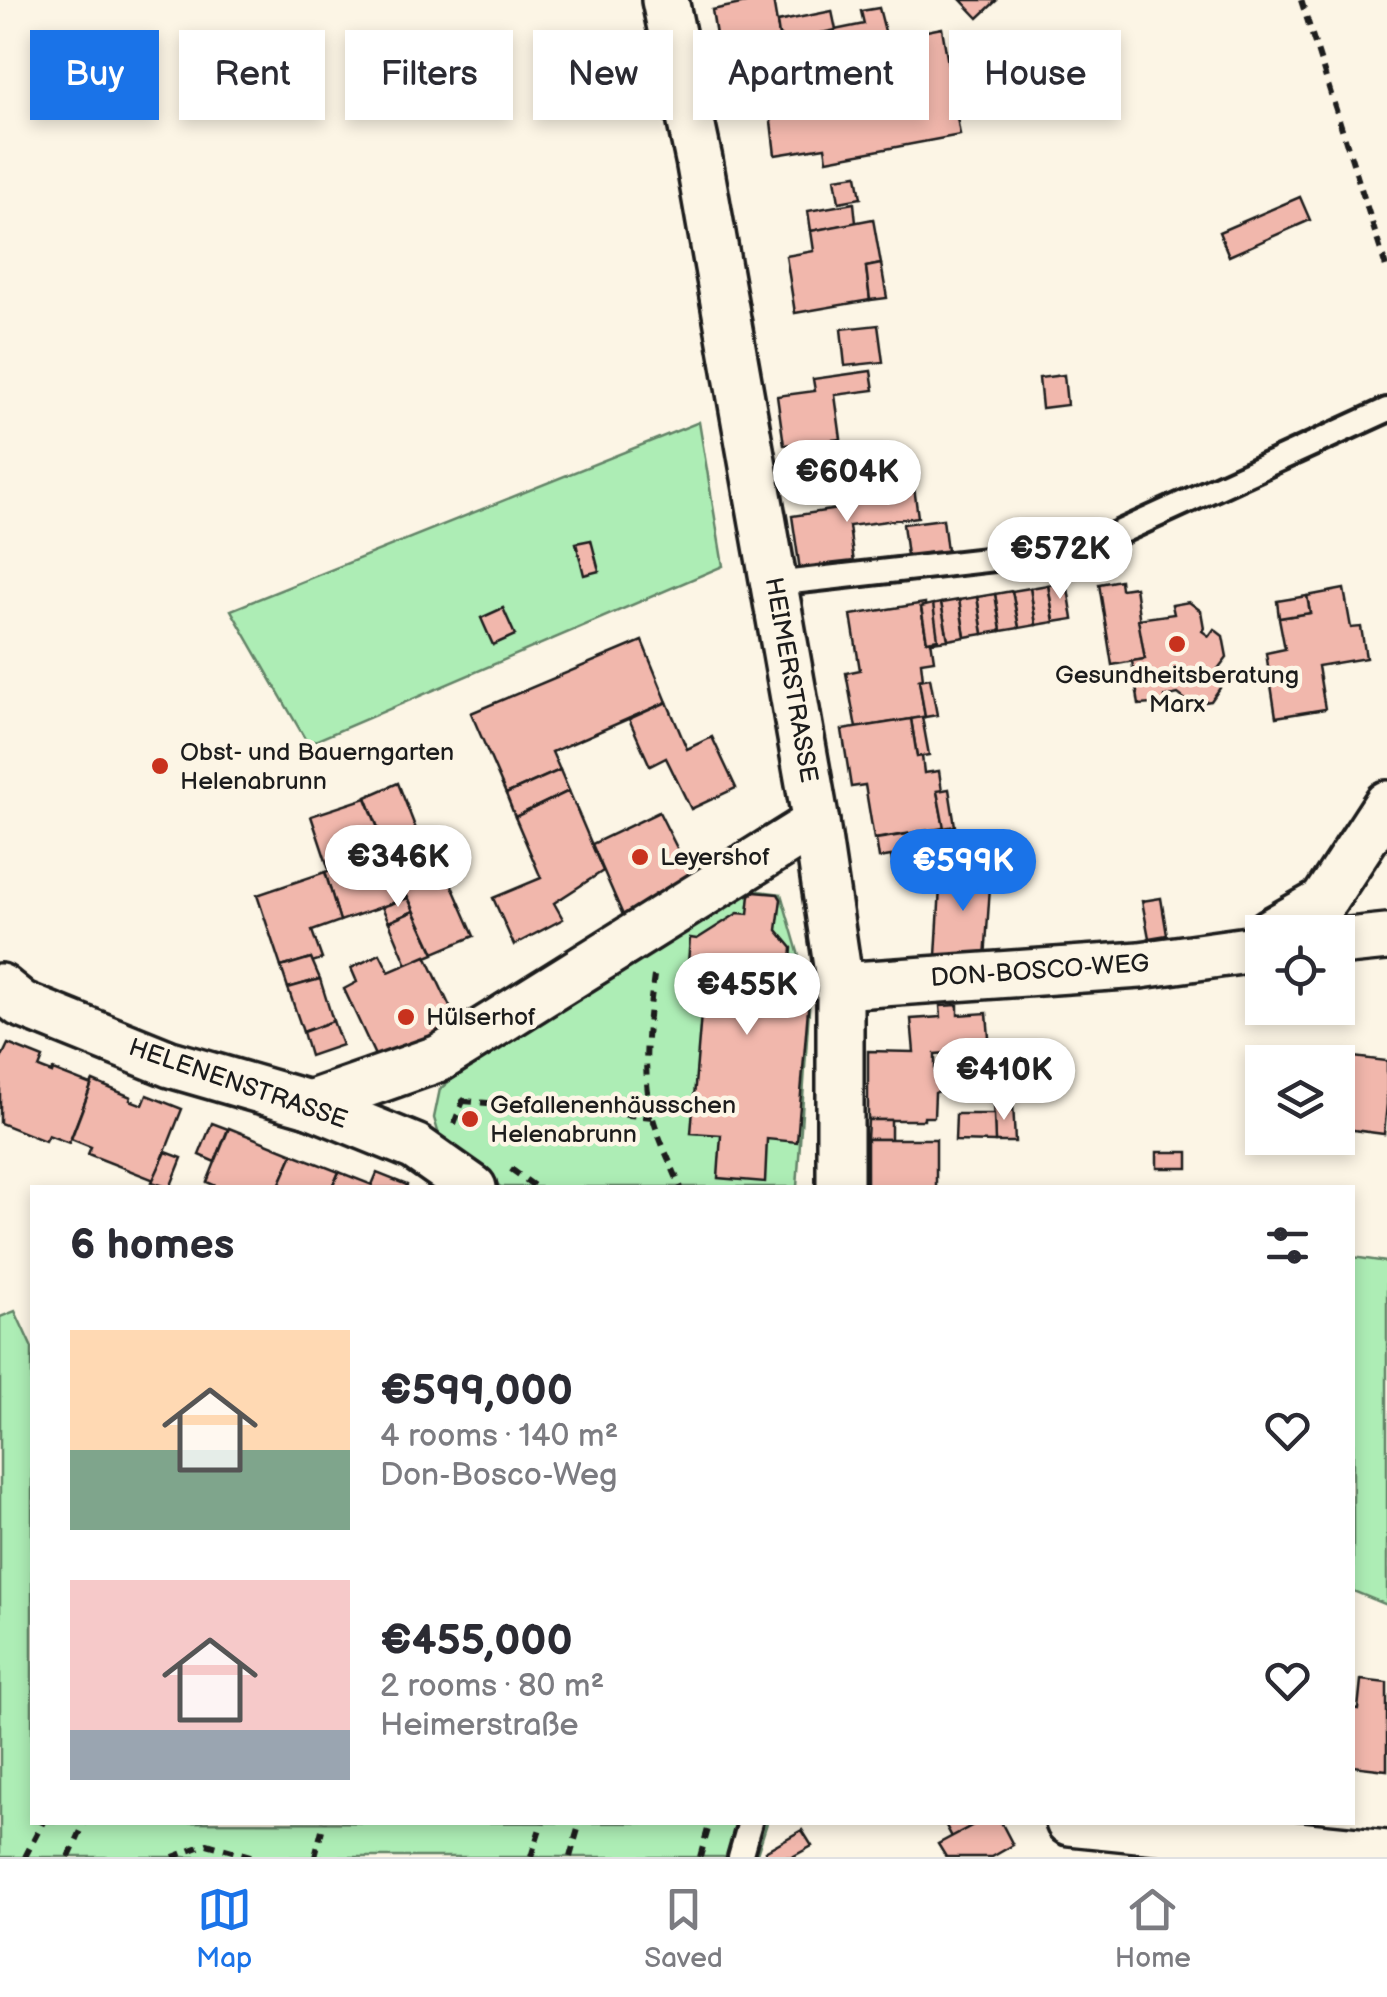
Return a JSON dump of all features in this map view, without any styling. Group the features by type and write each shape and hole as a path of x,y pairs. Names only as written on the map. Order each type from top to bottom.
{"street":[{"name":"HEIMERSTRASSE","path":"665,0 700,160 816,824 840,986 840,1185"},
{"name":"DON-BOSCO-WEG","path":"1303,915 1324,902 1387,804"},
{"path":"309,1104 440,1058 816,824"},
{"path":"1355,940 1387,937"},
{"name":"DON-BOSCO-WEG","path":"840,986 1140,965 1245,945"},
{"name":"HELENENSTRASSE","path":"0,987 21,1004 170,1064 309,1104 415,1147 469,1185"},
{"path":"1068,1825 1084,1857"},
{"path":"1097,1825 1387,1854"}],"lane":[{"path":"774,584 1083,550 1387,410"},
{"path":"740,1857 749,1825"}],"path":[{"path":"1301,0 1387,270"},
{"path":"662,920 649,1011 646,1079 653,1118 680,1185"},
{"path":"415,1147 452,1129 463,1101 440,1058"},
{"path":"463,1101 653,1118"},
{"path":"25,1857 42,1825"},
{"path":"69,1857 84,1825"},
{"path":"315,1857 323,1825"},
{"path":"531,1857 541,1825"},
{"path":"570,1857 579,1825"},
{"path":"700,1857 709,1825"},
{"path":"173,1857 207,1844 254,1857"}],"green space":[{"path":"699,422 723,566 308,744 231,610"},
{"path":"751,890 781,894 810,994 797,1185 498,1185 442,1145 434,1118 440,1089 487,1050"},
{"path":"1355,1257 1387,1262 1387,1605 1355,1592"},
{"path":"15,1311 30,1344 30,1825 766,1825 756,1857 0,1857 0,1317"}],"building":[{"path":"773,0 778,30 715,30 712,10"},
{"path":"961,0 994,0 996,1 978,18"},
{"path":"879,8 885,30 835,30 864,24 861,11"},
{"path":"832,11 836,30 778,30 777,22"},
{"path":"942,28 949,70 949,120 957,120 960,135 827,160 825,147 775,155 771,120 929,120 929,31"},
{"path":"857,175 861,198 839,202 835,178"},
{"path":"1300,197 1310,220 1229,256 1219,232"},
{"path":"854,203 856,223 811,231 808,211"},
{"path":"873,219 881,264 866,267 870,300 795,313 786,256 814,251 811,231"},
{"path":"881,264 887,298 870,300 866,267"},
{"path":"878,325 883,362 845,366 841,329"},
{"path":"871,371 874,390 835,395 841,439 784,445 777,396 815,391 813,379"},
{"path":"1064,375 1067,405 1042,408 1039,378"},
{"path":"871,453 876,491 841,497 836,458"},
{"path":"914,487 918,517 849,526 854,563 800,570 792,516 844,508 842,496"},
{"path":"943,519 947,551 907,556 903,524"},
{"path":"591,540 599,571 584,575 576,543"},
{"path":"1120,580 1121,589 1135,587 1145,659 1112,665 1099,584"},
{"path":"1067,582 1073,619 1054,622 1048,585"},
{"path":"1048,585 1054,622 1036,625 1030,588"},
{"path":"1030,588 1036,625 1019,628 1012,591"},
{"path":"1344,589 1351,628 1361,627 1366,658 1318,666 1325,709 1276,717 1266,653 1285,649 1279,618 1310,613 1307,596"},
{"path":"1012,591 1019,628 1001,631 995,594"},
{"path":"995,594 1001,631 983,634 977,597"},
{"path":"1307,596 1310,613 1279,618 1277,601"},
{"path":"977,597 983,634 965,637 959,600"},
{"path":"959,600 965,637 948,640 941,603"},
{"path":"1189,602 1201,611 1202,631 1209,636 1214,629 1223,636 1227,657 1217,670 1220,688 1211,701 1191,704 1178,694 1165,697 1166,703 1139,705 1132,661 1145,659 1138,619 1174,614 1172,605"},
{"path":"925,603 921,607 934,660 921,662 923,679 919,680 925,717 856,728 846,673 860,670 851,615"},
{"path":"941,603 948,640 927,641 921,607"},
{"path":"933,604 938,639 927,641 921,607"},
{"path":"503,608 515,635 493,645 481,618"},
{"path":"642,641 667,702 552,752 560,770 506,794 471,713"},
{"path":"930,678 937,715 925,717 919,680"},
{"path":"667,702 687,749 712,737 736,788 691,809 666,758 650,766 629,719"},
{"path":"922,717 929,755 917,757 911,719"},
{"path":"911,719 917,757 922,756 924,773 939,771 942,791 937,791 944,828 874,839 865,785 851,787 842,730"},
{"path":"560,770 569,791 515,817 506,794"},
{"path":"398,783 421,842 389,856 366,797"},
{"path":"949,789 955,826 944,828 937,791"},
{"path":"569,791 603,871 554,903 563,919 514,945 493,898 541,878 515,817"},
{"path":"366,798 389,856 329,870 311,816"},
{"name":"Leyershof","path":"659,812 693,880 623,915 592,844"},
{"path":"947,828 950,846 928,850 931,868 894,874 891,856 879,858 876,839"},
{"path":"431,838 474,936 434,953 389,856"},
{"path":"389,856 408,898 340,921 325,872"},
{"path":"941,870 991,873 985,959 936,956"},
{"path":"325,872 340,921 312,931 322,959 312,962 311,958 281,967 257,895"},
{"path":"778,894 781,899 777,930 792,948 788,995 809,997 797,1142 767,1139 765,1182 718,1178 721,1135 691,1133 703,990 686,989 690,938 697,939 738,913 748,914 750,895"},
{"path":"408,898 414,911 389,922 382,907"},
{"path":"1161,898 1167,935 1149,938 1142,901"},
{"path":"414,911 434,954 407,965 389,922"},
{"name":"Hülserhof","path":"380,954 389,972 426,956 459,1026 379,1064 344,989 357,982 351,968"},
{"path":"311,958 320,979 288,988 281,967"},
{"path":"320,979 333,1021 303,1032 288,988"},
{"path":"958,1005 958,1015 987,1013 990,1050 935,1054 935,1075 941,1079 941,1090 935,1093 934,1117 868,1120 868,1051 914,1052 911,1019 941,1017 940,1006"},
{"path":"333,1021 342,1045 310,1056 303,1032"},
{"path":"8,1044 43,1058 39,1068 91,1085 93,1081 69,1143 48,1135 45,1141 0,1123 0,1061"},
{"path":"1355,1057 1387,1061 1384,1134 1355,1130"},
{"path":"93,1081 143,1105 147,1095 182,1109 154,1180 88,1154 91,1147 71,1139"},
{"path":"1013,1103 1015,1142 995,1142 993,1105"},
{"path":"956,1114 994,1114 995,1142 955,1141"},
{"path":"868,1120 891,1120 891,1139 867,1139"},
{"path":"212,1123 228,1129 215,1162 199,1155"},
{"path":"229,1128 293,1154 279,1185 207,1182"},
{"path":"867,1139 936,1139 936,1185 867,1185"},
{"path":"166,1152 182,1158 171,1185 152,1182"},
{"path":"1157,1152 1188,1152 1188,1168 1157,1168"},
{"path":"293,1154 339,1172 333,1185 279,1185"},
{"path":"339,1172 372,1185 333,1185"},
{"path":"377,1173 407,1185 372,1185"},
{"path":"1361,1680 1387,1683 1387,1770 1355,1766 1355,1708 1358,1709"},
{"path":"946,1825 974,1825 952,1837"},
{"path":"973,1825 1003,1825 1013,1845 992,1857 946,1857 938,1844"},
{"path":"802,1830 812,1846 792,1857 768,1857 765,1851"}],"place":[{"name":"Gesundheitsberatung Marx","path":"1177,644"},
{"name":"Obst- und Bauerngarten Helenabrunn","path":"160,766"},
{"name":"Leyershof","path":"640,857"},
{"name":"Hülserhof","path":"406,1017"},
{"name":"Gefallenenhäusschen Helenabrunn","path":"470,1119"}]}
